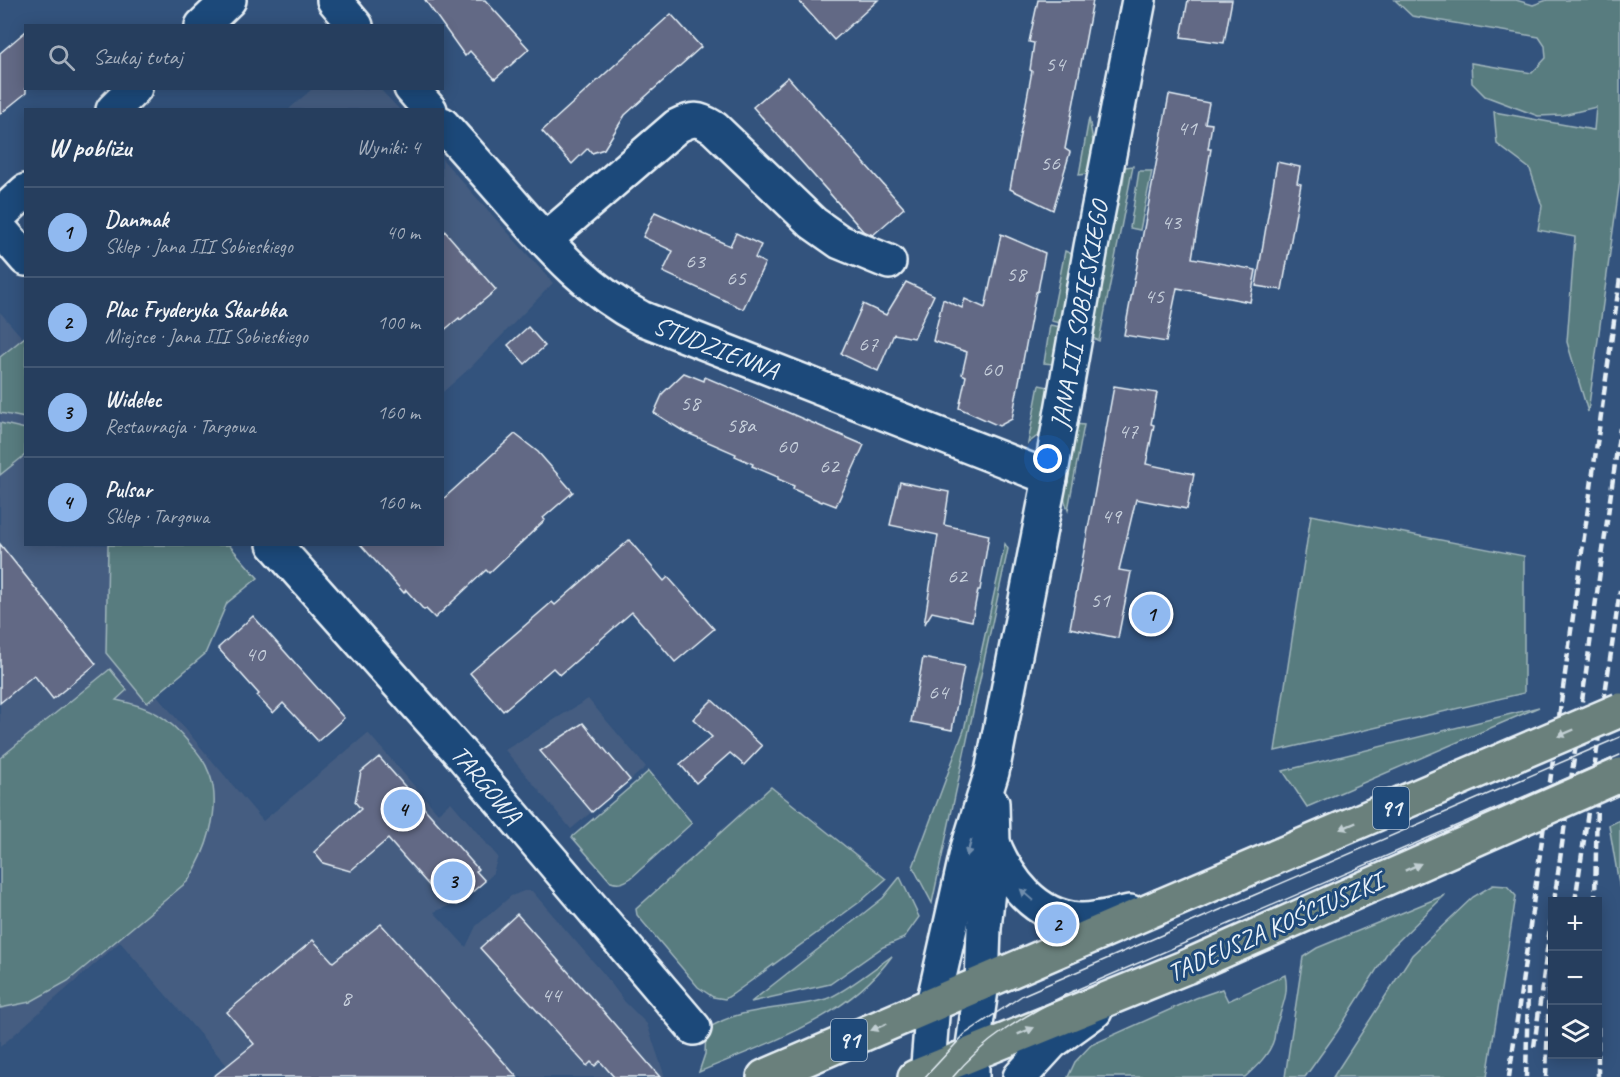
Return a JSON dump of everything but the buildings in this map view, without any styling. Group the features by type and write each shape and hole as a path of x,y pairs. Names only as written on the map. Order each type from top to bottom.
{"main road":[{"name":"91","path":"1161,906 1620,710"},
{"name":"TADEUSZA KOŚCIUSZKI","path":"923,1075 972,1065 1138,986 1186,967 1620,775"},
{"path":"933,1004 1161,906"},
{"name":"91","path":"764,1077 933,1004"}],"street":[{"path":"204,24 230,0"},
{"path":"334,0 354,24"},
{"name":"JANA III SOBIESKIEGO","path":"923,1075 933,1004 968,848 992,772 1050,478 1091,247 1139,0"},
{"path":"115,108 133,90"},
{"path":"413,90 428,108"},
{"path":"545,240 677,126 691,119 704,122 714,128 813,224 840,242 889,262"},
{"name":"STUDZIENNA","path":"444,126 545,240 590,285 614,303 641,318 1050,478"},
{"path":"0,215 24,193"},
{"path":"0,229 24,257"},
{"name":"TARGOWA","path":"276,546 461,754 694,1028"},
{"name":"JANA III SOBIESKIEGO","path":"972,1065 982,983 984,928 993,843 992,772"},
{"name":"JANA III SOBIESKIEGO","path":"993,843 1006,871 1021,891 1040,906 1056,914 1072,919 1088,920 1161,906"},
{"path":"1020,1077 1060,1036 1084,1018 1138,986"}],"shaded area":[{"path":"311,90 381,90 398,108 290,108"},
{"path":"444,161 553,283 471,367 444,391"},
{"path":"0,312 24,340 24,546 200,546 117,648 263,821 368,733 438,813 451,802 498,857 492,875 466,899 434,912 466,947 476,926 511,896 524,891 532,891 604,974 625,1002 647,1024 665,1077 237,1077 120,942 0,1047"},
{"path":"588,699 646,767 571,829 505,750"}],"green space":[{"path":"1395,0 1516,0 1533,5 1547,0 1620,0 1620,180 1588,412 1567,342 1575,237 1538,230 1542,206 1530,169 1497,144 1494,112 1594,130 1596,107 1563,115 1538,116 1485,96 1472,83 1471,63 1532,73 1546,58 1545,46 1539,37 1412,16"},
{"path":"1089,118 1094,147 1087,174 1079,175"},
{"path":"1133,166 1099,341 1093,338 1117,187 1123,183 1125,167"},
{"path":"1139,171 1152,171 1140,230 1130,228"},
{"path":"1065,251 1074,255 1060,323 1051,321"},
{"path":"1050,325 1061,327 1053,364 1044,363"},
{"path":"24,338 24,418 0,413 0,357"},
{"path":"1039,385 1049,387 1040,434 1028,443"},
{"path":"0,423 24,429 24,456 0,475"},
{"path":"1075,424 1084,425 1068,510 1063,495"},
{"path":"1311,515 1524,556 1524,693 1275,751"},
{"path":"1005,544 1008,549 932,903 913,867 964,730"},
{"path":"108,546 230,546 258,578 227,603 205,654 147,703 106,653"},
{"path":"110,669 127,690 116,700 149,710 166,720 182,734 206,767 213,788 214,802 206,844 188,881 68,981 30,1002 0,1008 0,758"},
{"path":"1539,707 1307,807 1283,771"},
{"path":"649,771 692,823 631,878 622,883 611,882 572,837"},
{"path":"771,787 886,879 861,901 733,994 725,999 713,997 698,987 637,915 636,909"},
{"path":"1620,820 1620,890 1609,825"},
{"path":"900,877 919,917 904,938 883,947 830,984 751,1002 883,898"},
{"path":"1493,885 1507,886 1516,896 1487,1077 1333,1077 1412,955 1473,897"},
{"path":"1445,895 1389,950 1337,1032 1305,1077 1285,1077 1303,957 1317,948"},
{"path":"892,956 874,978 829,1013 778,1039 699,1072 705,1054 706,1030 734,1016 749,1012 826,999 850,986"},
{"path":"1285,975 1285,998 1272,1045 1262,1060 1245,1077 1068,1077 1075,1062 1091,1045 1196,998 1222,989 1228,1001"}],"tram line":[{"path":"925,1077 965,1034 1023,995 1620,737"},
{"path":"953,1077 978,1051 1006,1029 1069,993 1620,755"}],"railway":[{"path":"1509,1077 1620,278"},
{"path":"1555,897 1620,428"},
{"path":"1576,897 1620,590"},
{"path":"1595,897 1597,800"},
{"path":"1534,1047 1548,943"},
{"path":"1526,1077 1528,988"},
{"path":"1546,1077 1548,1005"},
{"path":"1598,1059 1598,1077"}],"place":[{"name":"Danmak","path":"1151,614"},
{"name":"Pulsar","path":"403,809"},
{"name":"Widelec","path":"453,881"},
{"name":"Plac Fryderyka Skarbka","path":"1057,924"}]}
